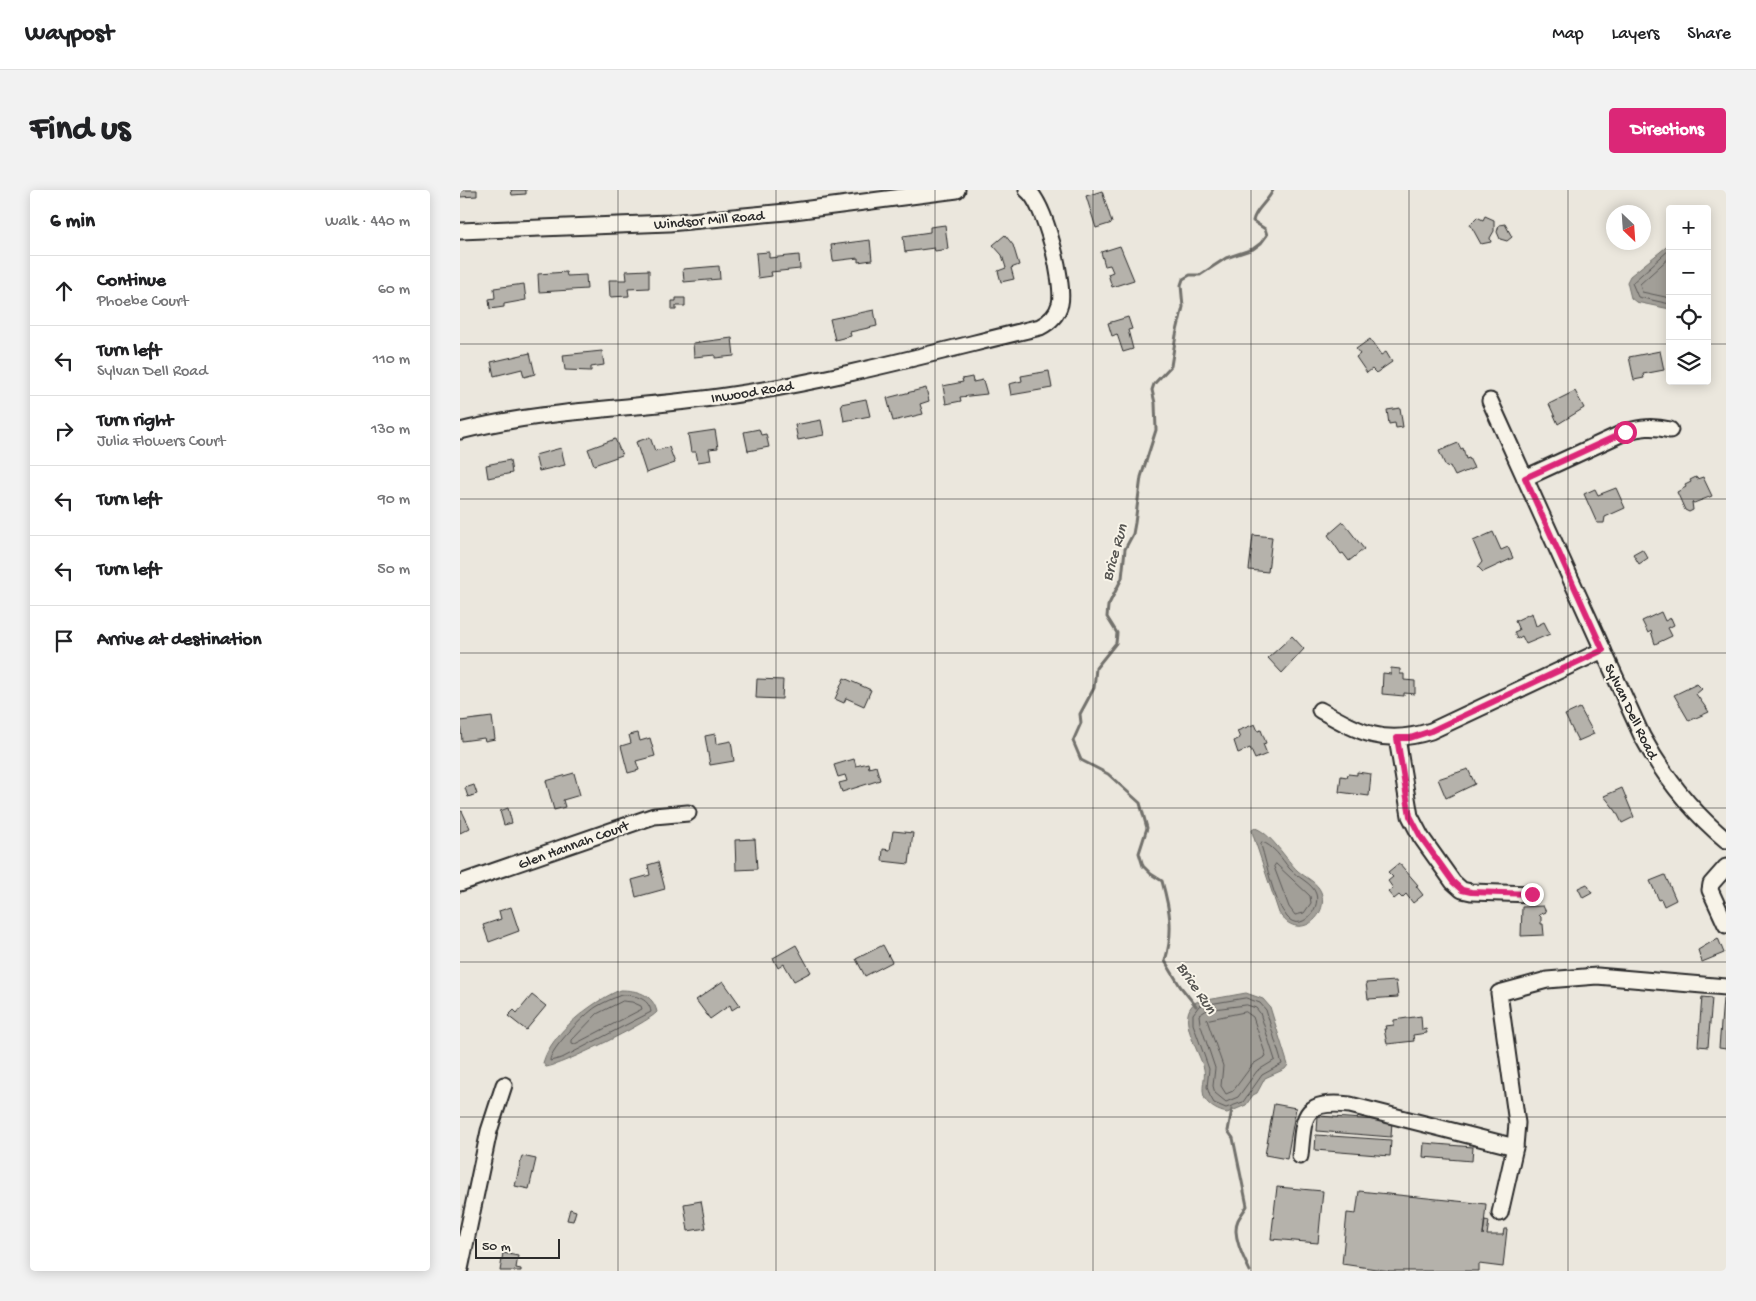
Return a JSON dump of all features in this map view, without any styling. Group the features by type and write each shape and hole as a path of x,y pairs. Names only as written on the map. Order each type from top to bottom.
{"street":[{"name":"Windsor Mill Road","path":"460,231 669,223 786,212 956,190"},
{"name":"Inwood Road","path":"460,431 565,412 765,390 808,382 1040,327 1049,323 1056,314 1061,292 1059,273 1044,222 1038,205 1027,190"},
{"name":"Sylvan Dell Road","path":"1490,400 1642,736 1669,781 1692,809 1726,840"},
{"path":"1525,478 1625,432 1649,427 1670,430"},
{"path":"1320,710 1354,730 1372,736 1410,738 1431,731 1603,650"},
{"path":"1397,738 1410,816 1421,837 1453,882 1462,890 1471,892 1532,894"},
{"name":"Glen Hannah Court","path":"460,883 654,816 688,813"},
{"path":"1726,866 1711,884 1710,890 1726,925"},
{"path":"1500,1213 1515,1148 1517,1123 1499,993 1546,980 1597,976 1726,987"},
{"path":"460,1269 489,1131 504,1085"},
{"path":"1300,1156 1304,1120 1314,1107 1328,1104 1359,1108 1515,1148"}],"water":[{"path":"1666,247 1666,308 1636,302 1631,298 1627,282 1630,276"},
{"path":"1255,828 1267,835 1293,866 1314,883 1321,892 1323,901 1321,910 1310,923 1303,926 1295,926 1287,922 1279,913 1253,835 1252,830"},
{"path":"620,990 643,994 652,1001 657,1012 638,1025 603,1043 568,1060 546,1067 543,1063 547,1052 574,1019 609,995"},
{"path":"1246,993 1263,999 1270,1007 1288,1065 1285,1069 1265,1078 1257,1093 1253,1095 1246,1105 1227,1113 1214,1108 1205,1099 1203,1091 1204,1069 1190,1034 1188,1016 1190,1008 1196,1002"}],"building":[{"path":"460,190 477,190 477,196 460,197"},
{"path":"511,190 526,190 526,194 512,195"},
{"path":"1102,191 1112,223 1096,228 1086,196"},
{"path":"1485,216 1494,220 1494,231 1490,238 1491,242 1481,244 1470,224 1477,217 1483,220"},
{"path":"1505,224 1512,237 1507,241 1500,239 1497,232 1499,225"},
{"path":"945,225 948,249 935,251 934,248 905,252 903,236 930,232 930,227"},
{"path":"1005,235 1013,245 1019,265 1011,268 1014,279 1001,282 998,271 1006,268 1002,255 993,245"},
{"path":"870,240 872,260 858,262 858,258 833,261 831,245"},
{"path":"1120,246 1134,280 1112,287 1108,274 1113,272 1110,265 1105,266 1101,252"},
{"path":"769,252 769,258 799,255 800,269 771,272 772,276 758,278 756,253"},
{"path":"719,266 720,279 684,282 683,269"},
{"path":"649,270 649,288 628,289 629,296 610,297 609,280 627,280 626,271"},
{"path":"566,272 567,276 586,275 587,289 539,292 538,274"},
{"path":"524,284 526,300 490,309 489,299 495,298 494,288"},
{"path":"676,298 685,298 685,306 676,306 676,310 672,310 672,301 676,301"},
{"path":"874,310 877,326 850,332 851,336 835,340 830,319"},
{"path":"1128,317 1132,329 1128,330 1133,349 1123,352 1117,334 1112,336 1108,323"},
{"path":"732,338 734,356 715,358 715,355 694,357 693,343"},
{"path":"1370,339 1381,355 1386,352 1392,362 1376,373 1372,369 1367,373 1356,357 1360,354 1356,349"},
{"path":"602,351 604,365 591,367 591,371 565,370 563,355"},
{"path":"1660,351 1664,370 1643,374 1644,378 1634,380 1629,357"},
{"path":"530,353 535,374 524,377 522,369 494,376 491,362"},
{"path":"1049,371 1052,388 1011,395 1009,384 1022,381 1021,376"},
{"path":"972,377 973,382 983,380 987,394 960,397 961,401 946,404 943,386 963,382 962,379"},
{"path":"926,388 929,401 920,404 923,414 893,421 887,398"},
{"path":"1575,391 1584,408 1558,424 1549,404"},
{"path":"866,399 870,416 844,421 841,404"},
{"path":"1400,408 1403,427 1396,428 1395,423 1389,424 1387,410"},
{"path":"821,420 824,435 798,440 795,425"},
{"path":"759,429 761,435 766,434 769,447 748,451 744,432"},
{"path":"715,430 718,448 709,449 711,460 698,462 696,452 691,452 688,434"},
{"path":"650,437 655,451 669,447 675,463 646,473 636,442"},
{"path":"615,439 622,455 594,465 588,449"},
{"path":"1458,443 1461,449 1463,448 1466,459 1469,458 1474,468 1455,476 1450,466 1446,467 1439,451"},
{"path":"561,448 565,465 539,471 535,455"},
{"path":"510,460 512,473 488,478 486,465"},
{"path":"1696,477 1697,479 1703,477 1712,496 1694,503 1692,502 1693,510 1689,512 1685,510 1677,492 1686,487 1685,485 1691,482 1690,480"},
{"path":"1616,488 1625,508 1605,517 1604,523 1597,523 1584,494 1595,489 1598,495"},
{"path":"1343,522 1364,549 1349,561 1343,553 1341,554 1328,535"},
{"path":"1493,532 1501,550 1508,547 1513,558 1483,572 1478,567 1482,562 1473,541"},
{"path":"1253,535 1272,537 1268,572 1249,570"},
{"path":"1642,549 1648,558 1639,564 1633,554"},
{"path":"1661,612 1665,621 1671,618 1674,625 1668,628 1672,636 1655,644 1651,631 1648,633 1642,621"},
{"path":"1532,613 1536,626 1544,622 1550,634 1526,644 1522,636 1517,639 1514,632 1519,630 1515,621"},
{"path":"1292,636 1304,649 1282,673 1268,658"},
{"path":"1391,668 1400,669 1400,674 1404,674 1404,680 1415,681 1415,694 1404,693 1404,696 1382,694 1383,673 1391,674"},
{"path":"844,678 871,690 864,706 846,698 844,703 835,699"},
{"path":"757,679 783,680 782,699 756,698"},
{"path":"1697,684 1702,689 1696,694 1709,712 1689,721 1674,695"},
{"path":"1580,708 1594,734 1578,741 1565,715"},
{"path":"492,717 495,739 485,741 484,738 462,741 460,721"},
{"path":"1255,724 1258,731 1261,730 1266,743 1263,744 1267,754 1255,759 1250,748 1238,753 1234,741 1240,738 1237,731"},
{"path":"638,733 640,741 650,738 655,756 636,761 639,770 628,773 621,746 631,743 629,735"},
{"path":"715,734 716,744 731,741 734,761 710,765 705,736"},
{"path":"854,759 856,766 868,763 869,768 876,766 880,780 842,792 839,783 847,781 845,775 838,777 834,765"},
{"path":"1468,769 1475,784 1446,798 1438,779"},
{"path":"1357,772 1371,774 1369,796 1339,792 1341,776 1347,777 1348,774 1357,775"},
{"path":"574,773 580,795 563,800 565,807 554,810 546,781"},
{"path":"474,785 477,794 468,797 465,788"},
{"path":"1622,788 1634,817 1622,823 1616,811 1604,796"},
{"path":"508,808 512,823 504,825 500,811"},
{"path":"462,811 470,828 460,833 460,812"},
{"path":"893,831 913,833 909,864 882,861 883,849 890,850"},
{"path":"755,839 757,869 736,870 735,840"},
{"path":"658,862 665,889 636,897 632,880 650,875 648,865"},
{"path":"1399,863 1418,885 1416,886 1423,895 1413,903 1406,894 1402,898 1399,895 1394,899 1388,892 1393,888 1388,881 1393,877 1388,872"},
{"path":"1665,875 1676,900 1664,906 1650,881"},
{"path":"1587,884 1592,893 1583,898 1578,888"},
{"path":"1543,906 1546,912 1539,915 1541,917 1541,924 1543,924 1544,935 1521,936 1522,907"},
{"path":"511,907 519,931 489,942 483,925 501,919 499,911"},
{"path":"1718,938 1724,953 1702,962 1698,950"},
{"path":"796,945 811,972 794,981 784,964 778,968 773,958"},
{"path":"883,945 892,962 865,976 856,959"},
{"path":"723,981 740,1005 732,1010 730,1005 710,1019 696,1000"},
{"path":"1396,981 1398,997 1368,999 1366,983"},
{"path":"532,995 546,1006 526,1030 508,1016 514,1010 517,1013"},
{"path":"1702,997 1712,998 1708,1047 1698,1046"},
{"path":"1723,999 1726,999 1726,1049 1719,1048"},
{"path":"1421,1016 1422,1030 1426,1029 1427,1033 1413,1035 1414,1041 1387,1044 1385,1026 1394,1025 1394,1020"},
{"path":"1274,1104 1296,1108 1287,1159 1265,1155"},
{"path":"1318,1116 1392,1121 1391,1137 1317,1131"},
{"path":"1316,1135 1391,1140 1390,1156 1315,1150"},
{"path":"1424,1143 1473,1147 1472,1161 1423,1157"},
{"path":"522,1156 536,1159 529,1189 515,1186"},
{"path":"1277,1187 1323,1191 1318,1243 1271,1239"},
{"path":"1359,1191 1486,1204 1483,1235 1485,1220 1489,1221 1487,1235 1503,1235 1504,1229 1507,1229 1503,1267 1479,1264 1479,1271 1390,1271 1342,1264 1347,1213 1356,1214"},
{"path":"701,1201 706,1228 688,1231 684,1204"},
{"path":"570,1209 576,1211 573,1221 567,1220"},
{"path":"503,1253 518,1256 516,1268 521,1269 521,1271 500,1271"}],"waterway":[{"name":"Brice Run","path":"1196,1006 1180,986 1165,961 1170,930 1169,911 1162,881 1143,866 1139,853 1147,828 1140,803 1108,774 1081,760 1073,741 1081,723 1080,714 1094,688 1096,668 1116,643 1117,633 1107,617 1108,606 1122,578 1125,549 1133,534 1141,477 1156,430 1155,403 1152,390 1154,384 1171,366 1183,307 1181,285 1183,279 1190,275 1200,275 1226,258 1253,249 1261,243 1267,235 1265,229 1253,221 1256,213 1273,190"},
{"name":"Brice Run","path":"1232,1109 1228,1131 1233,1138 1247,1206 1238,1220 1236,1232 1239,1246 1250,1271"}],"route":[{"path":"1532,894 1471,892 1462,890 1453,882 1421,837 1410,816 1397,738 1410,738 1431,731 1603,650 1525,478 1625,432"}]}
